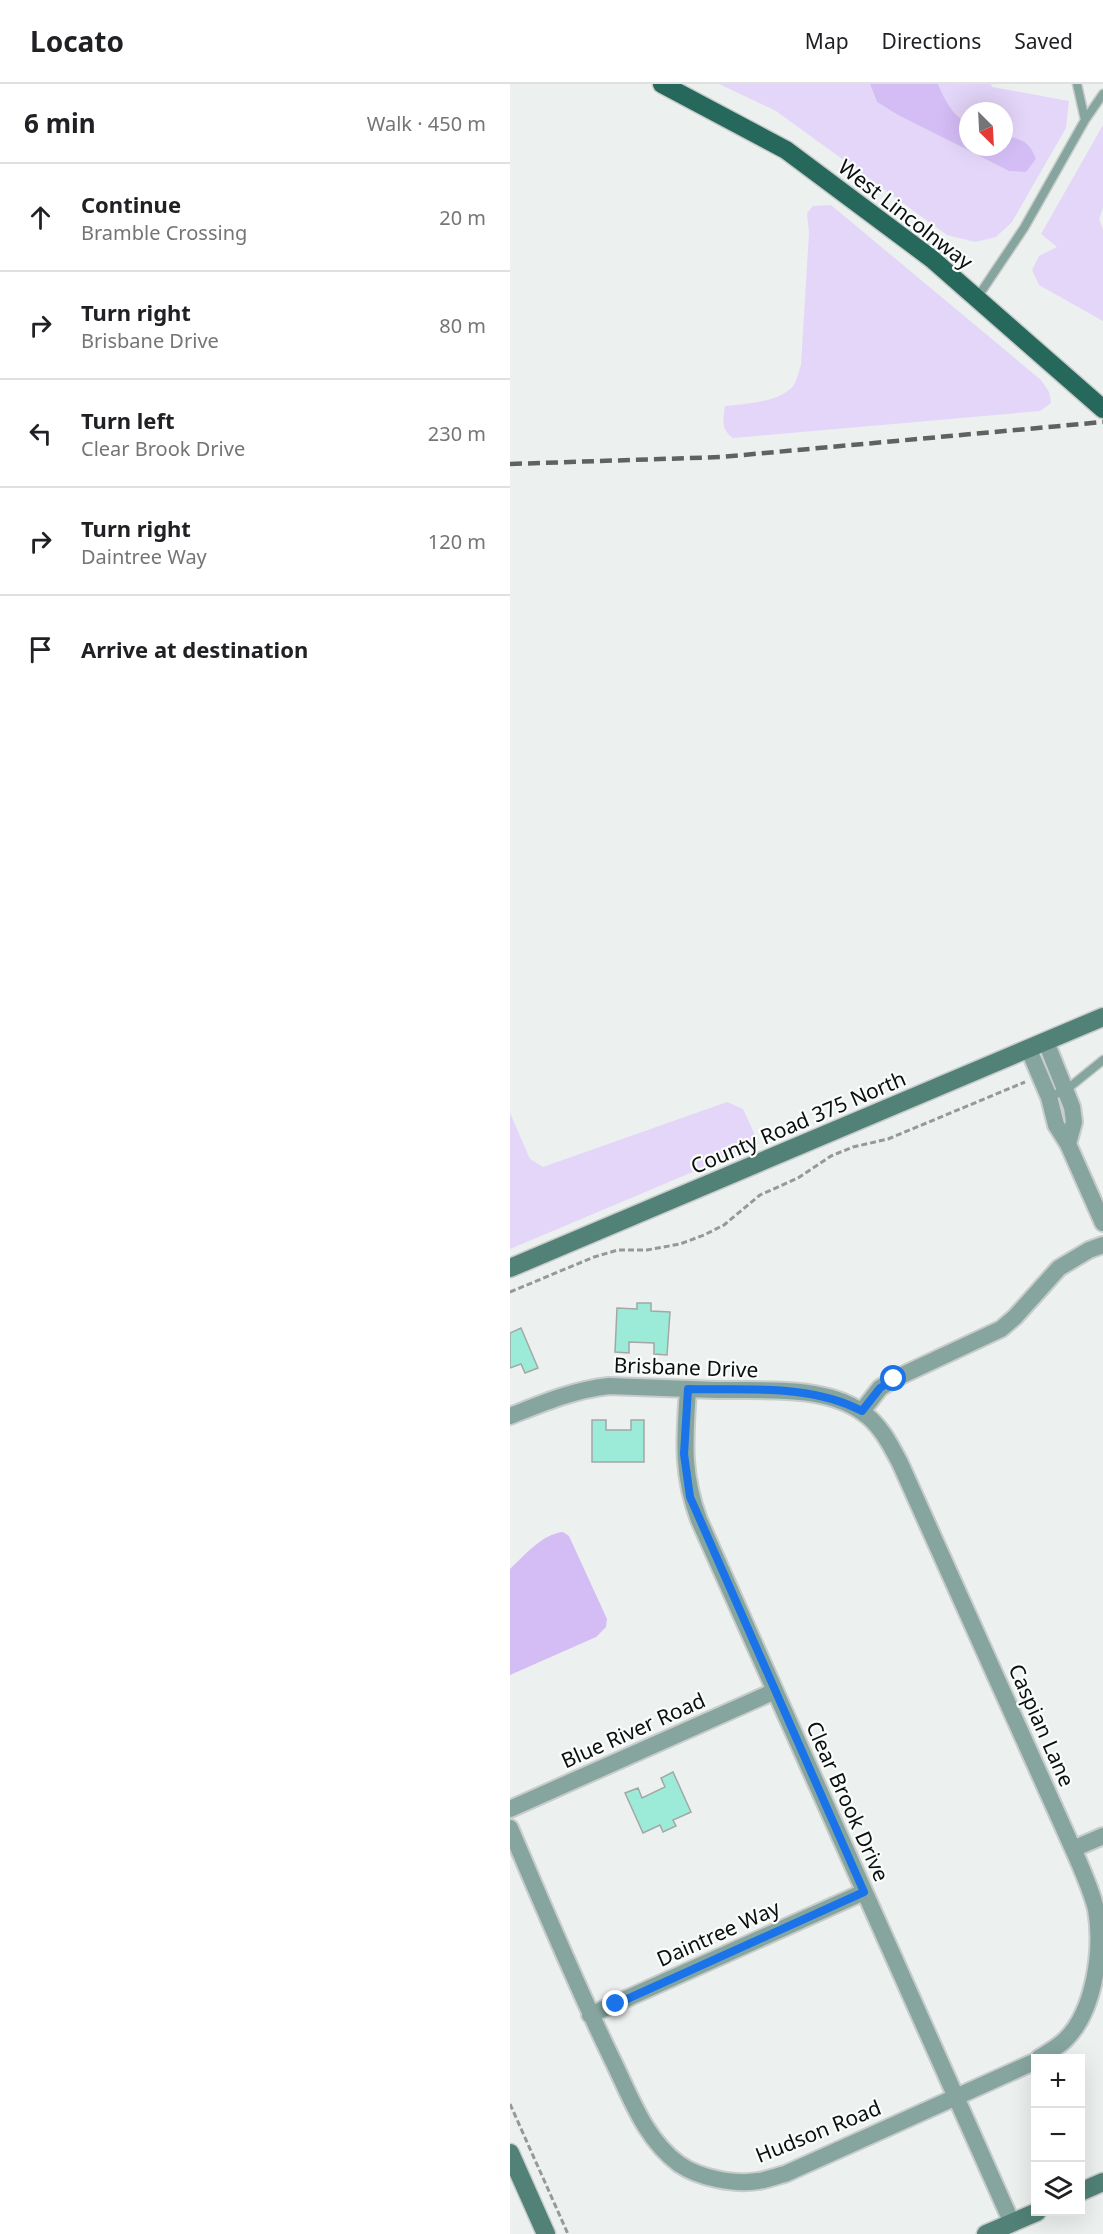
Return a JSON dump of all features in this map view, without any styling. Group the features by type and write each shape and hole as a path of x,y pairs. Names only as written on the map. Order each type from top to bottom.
{"main road":[{"name":"West Lincolnway","path":"662,84 786,150 932,259 1103,409"}],"street":[{"name":"County Road 375 North","path":"510,1268 1103,1017"},
{"path":"1046,1042 1066,1090 1074,1122 1068,1144"},
{"path":"1029,1050 1049,1097 1056,1125 1068,1144 1103,1223"},
{"path":"862,1411 880,1388 894,1379 1001,1329 1015,1317 1059,1268 1081,1254 1103,1245"},
{"name":"Brisbane Drive","path":"510,1416 562,1395 587,1388 609,1386 808,1393 836,1399 862,1411"},
{"name":"Clear Brook Drive","path":"688,1389 684,1454 690,1497 1012,2223"},
{"name":"Caspian Lane","path":"862,1411 883,1433 900,1462 1088,1882 1096,1910 1099,1940 1092,1993 1081,2020 1065,2040 1045,2054"},
{"name":"Blue River Road","path":"510,1809 775,1691"},
{"name":"Hudson Road","path":"510,1827 590,2015 645,2125 661,2148 681,2165 706,2176 732,2181 758,2181 785,2174 955,2097"},
{"path":"1073,1849 1103,1836"},
{"name":"Daintree Way","path":"590,2015 864,1892"},
{"name":"Caspian Lane","path":"955,2097 1031,2063"},
{"path":"510,2153 546,2234"},
{"path":"1085,2190 1103,2182"},
{"path":"986,2234 1031,2214"}],"lane":[{"path":"1077,84 1085,120"},
{"path":"976,298 1024,228 1085,120 1103,94"},
{"path":"1049,1097 1066,1090 1103,1060"}],"path":[{"path":"510,1292 594,1257 618,1250 647,1250 680,1244 704,1235 724,1225 760,1195 798,1178 831,1156 853,1147 888,1139 1040,1076"},
{"path":"510,2104 568,2234"}],"shaded area":[{"path":"719,84 870,84 877,102 959,146 959,156 979,156 1009,171 1026,172 1036,159 1021,140 1013,138 1013,102 959,102 959,117 953,112 938,84 991,84 992,87 1069,101 1066,128 1012,222 996,237 975,242 947,235 776,111"},
{"path":"870,84 938,84 953,112 959,117 959,146 898,115 877,102"},
{"path":"1103,125 1103,208 1099,219 1103,230 1103,321 1039,285 1032,270 1039,256 1057,247 1041,234"},
{"path":"1013,137 1031,148 1036,159 1026,172 1009,171 979,156 1013,156"},
{"path":"831,205 1041,380 1049,392 1051,403 1040,411 733,438 729,435 724,424 725,406 773,398 790,389 796,381 801,365 809,233 807,213 813,206"},
{"path":"727,1102 743,1109 759,1144 510,1249 510,1113 530,1159 543,1167"},
{"path":"563,1532 569,1536 607,1619 606,1627 596,1637 510,1675 510,1569 541,1541"}],"building":[{"path":"637,1303 651,1303 651,1311 670,1312 667,1355 654,1354 654,1343 629,1342 629,1353 615,1352 617,1308 637,1309"},
{"path":"521,1328 538,1368 525,1373 521,1364 510,1368 510,1333"},
{"path":"592,1420 606,1420 606,1430 631,1430 631,1420 644,1420 644,1462 592,1462"},
{"path":"673,1772 691,1812 673,1820 676,1826 663,1832 660,1825 643,1833 625,1793 638,1788 642,1798 665,1787 661,1778"}],"railway":[{"path":"510,464 721,457 1103,422"}],"route":[{"path":"616,2004 864,1892 690,1497 684,1454 688,1389 808,1393 836,1399 862,1411 880,1388 894,1379"}]}
